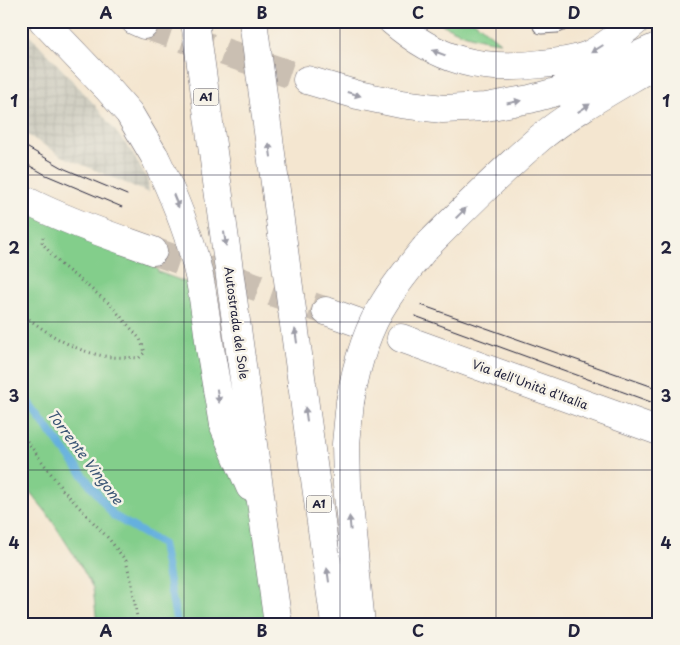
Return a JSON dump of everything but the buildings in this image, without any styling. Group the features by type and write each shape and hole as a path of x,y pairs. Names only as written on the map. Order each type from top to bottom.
{"main road":[{"path":"43,21 129,113 170,188 186,228 199,277 223,426 263,516"},
{"name":"Autostrada del Sole","path":"195,21 278,624"},
{"name":"A1","path":"253,21 335,624"},
{"path":"392,21 407,34 430,49 484,66 502,67 552,63 587,55 621,34 636,21"},
{"path":"307,80 358,95 401,104 443,109 486,107 556,92 659,46"},
{"path":"361,624 347,485 346,444 353,386 364,346 378,315 405,272 426,247 541,137 584,107 659,62"},
{"path":"21,198 39,208 81,225 153,251"},
{"path":"326,311 357,322"},
{"name":"Via dell'Unità d'Italia","path":"401,338 659,431"}],"lane":[{"path":"541,26 557,25 568,21"}],"path":[{"path":"21,313 49,335 80,350 106,356 139,358 145,352 140,339 110,304 60,264 48,250 42,242 42,237 47,237"},
{"path":"21,433 63,490 109,539 126,561 132,584 138,624"}],"shaded area":[{"path":"21,23 94,104 131,151 148,181 149,193 62,156 21,131"}],"green space":[{"path":"437,21 474,21 500,42 467,35"},
{"path":"21,198 153,251 158,272 201,288 263,517 278,624 97,624 93,588 47,513 21,481"}],"waterway":[{"name":"Torrente Vingone","path":"21,393 114,516 162,544 177,624"}],"tunnel":[{"path":"144,25 307,80"},
{"path":"153,251 326,311"}],"tram line":[{"path":"21,144 65,169 127,195"},
{"path":"21,161 46,175 122,207"},
{"path":"421,305 659,389"},
{"path":"415,316 659,405"}]}
